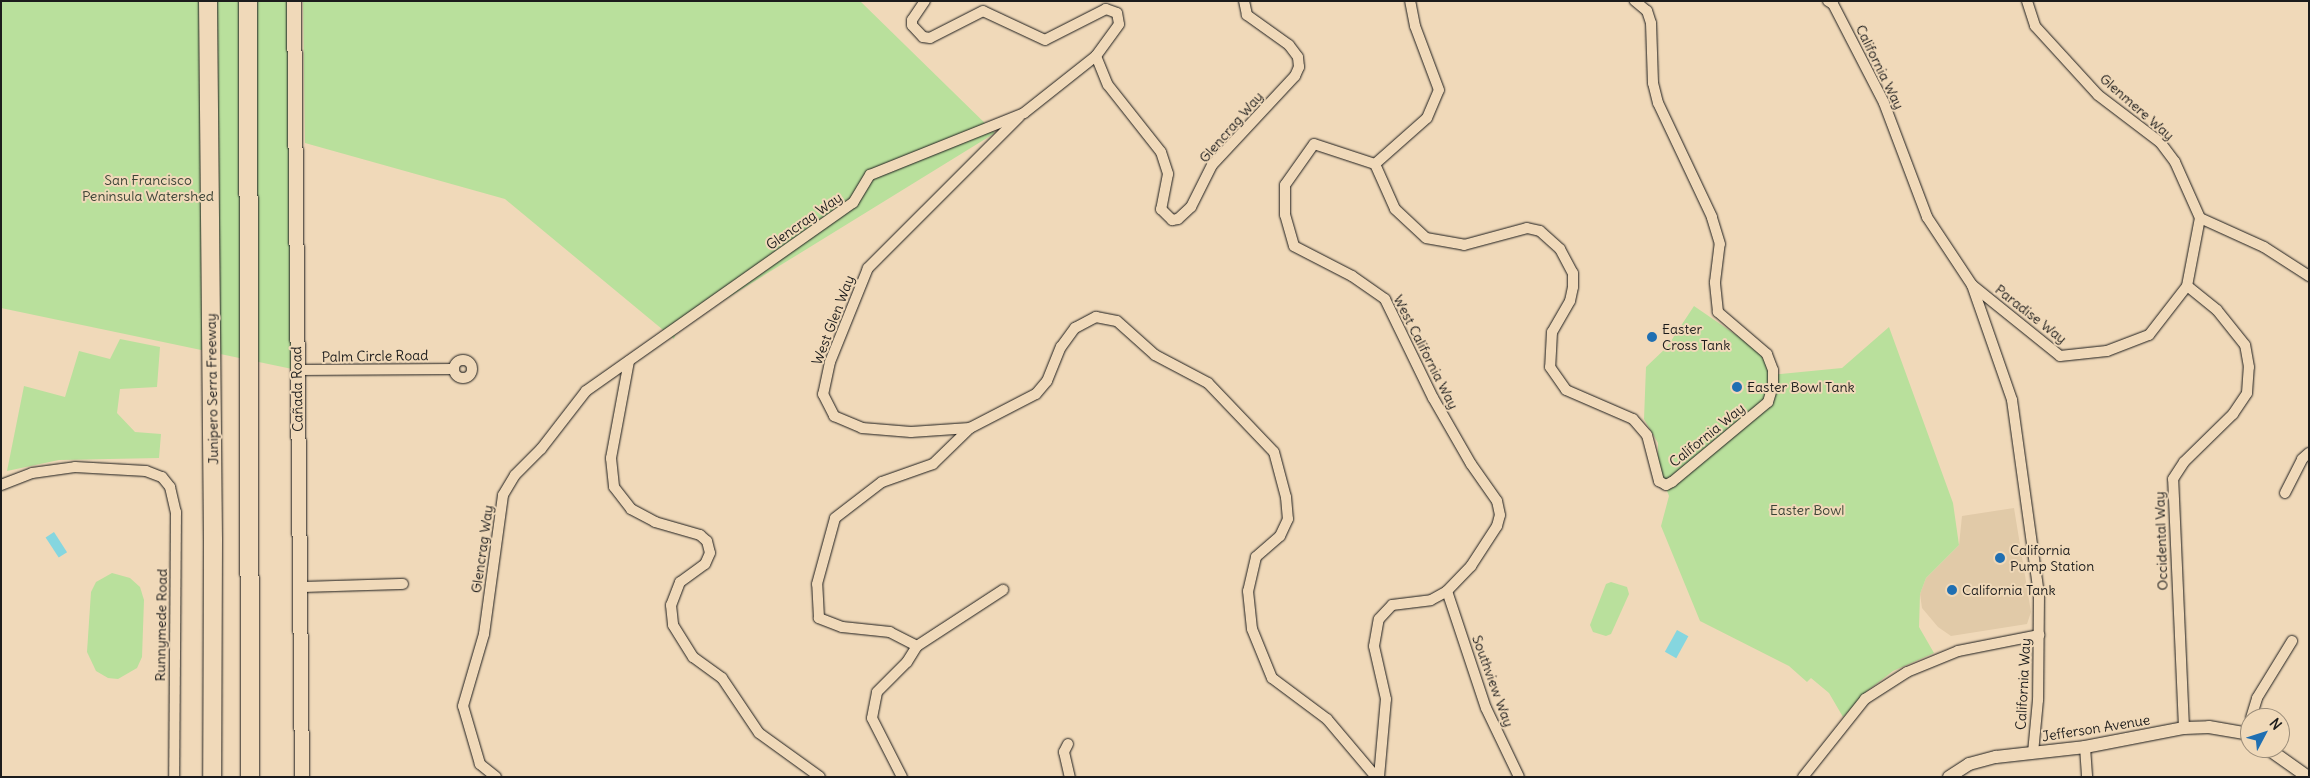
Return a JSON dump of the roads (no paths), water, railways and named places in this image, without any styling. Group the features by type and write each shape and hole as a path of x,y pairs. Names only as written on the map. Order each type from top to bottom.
{"highway":[{"name":"Junipero Serra Freeway","path":"208,1 213,540 212,777"},
{"path":"248,1 250,777"}],"main road":[{"name":"Cañada Road","path":"294,1 302,777"}],"street":[{"path":"924,1 912,20 912,25 923,37 930,38 983,11 1045,40 1111,9 1117,13 1120,24 1096,56"},
{"name":"Glencrag Way","path":"496,777 480,764 463,706 484,634 503,495 515,475 541,449 586,392 853,203 870,175 1024,113 1096,56 1108,85 1161,152 1168,174 1161,209 1172,220 1178,219 1191,207 1212,166 1295,76 1299,67 1298,57 1289,45 1247,15 1244,1"},
{"path":"1375,164 1427,118 1439,90 1415,26 1410,1"},
{"name":"California Way","path":"1375,164 1395,209 1426,238 1464,245 1527,228 1540,231 1560,249 1573,273 1573,287 1570,301 1552,332 1550,367 1566,390 1633,419 1647,435 1659,481 1666,485 1672,482 1768,402 1773,386 1773,370 1767,354 1718,312 1714,296 1720,244 1712,217 1658,103 1653,84 1651,23 1646,11 1635,1"},
{"name":"Glenmere Way","path":"2027,1 2035,26 2098,95 2160,142 2175,162 2200,218"},
{"name":"California Way","path":"1832,2 1884,103 1928,217 1972,285 2012,400 2039,594 2038,700 2033,752"},
{"name":"West Glen Way","path":"1024,113 868,268 830,362 823,394 834,416 862,428 911,432 970,428 1036,394 1047,381 1062,347 1076,328 1096,317 1117,320 1155,355 1208,383 1218,391 1274,452 1286,497 1288,519 1280,536 1256,557 1248,591 1252,629 1272,678 1327,719 1377,777"},
{"name":"West California Way","path":"1375,164 1314,144 1285,185 1285,215 1294,246 1352,276 1384,299 1433,398 1471,464 1496,501 1500,515 1496,526 1470,566 1447,591 1431,600 1392,605 1376,627 1374,646 1386,699 1377,777"},
{"path":"2200,218 2264,247 2309,276"},
{"name":"Paradise Way","path":"1972,285 2060,356 2107,351 2149,335 2187,286 2200,218"},
{"name":"Occidental Way","path":"2184,728 2173,479 2184,462 2233,414 2247,393 2249,367 2245,345 2217,310 2187,286"},
{"path":"629,361 611,458 614,487 630,509 655,522 700,535 707,541 710,553 705,564 680,582 671,605 673,625 693,657 722,678 759,733 820,777"},
{"name":"Palm Circle Road","path":"297,370 454,369"},
{"path":"917,646 890,632 842,627 819,618 818,584 835,518 882,482 933,464 970,428"},
{"path":"2285,492 2302,459 2309,454"},
{"name":"Runnymede Road","path":"1,485 32,473 75,467 146,471 162,478 170,487 176,503 174,777"},
{"path":"300,587 402,584"},
{"path":"902,777 872,718 877,692 907,662 917,646 1003,590"},
{"name":"Southview Way","path":"1447,591 1486,708 1519,777"},
{"path":"1803,777 1865,699 1907,672 1958,651 2039,634"},
{"path":"2254,708 2257,698 2292,642"},
{"name":"Jefferson Avenue","path":"1949,777 1969,764 2033,752 2085,747 2184,728 2240,726"},
{"path":"1068,744 1064,752 1070,777"},
{"path":"2085,747 2087,777"},
{"path":"2281,758 2308,777"}],"water":[{"path":"54,532 67,552 59,558 46,537"},
{"path":"1677,630 1688,636 1676,658 1665,652"}],"place":[{"name":"Easter Cross Tank","path":"1652,337"},
{"name":"Easter Bowl Tank","path":"1737,387"},
{"name":"California Pump Station","path":"2000,558"},
{"name":"California Tank","path":"1952,590"}],"park label":[{"name":"San Francisco Peninsula Watershed","path":"148,188"},
{"name":"Easter Bowl","path":"1807,510"}]}
